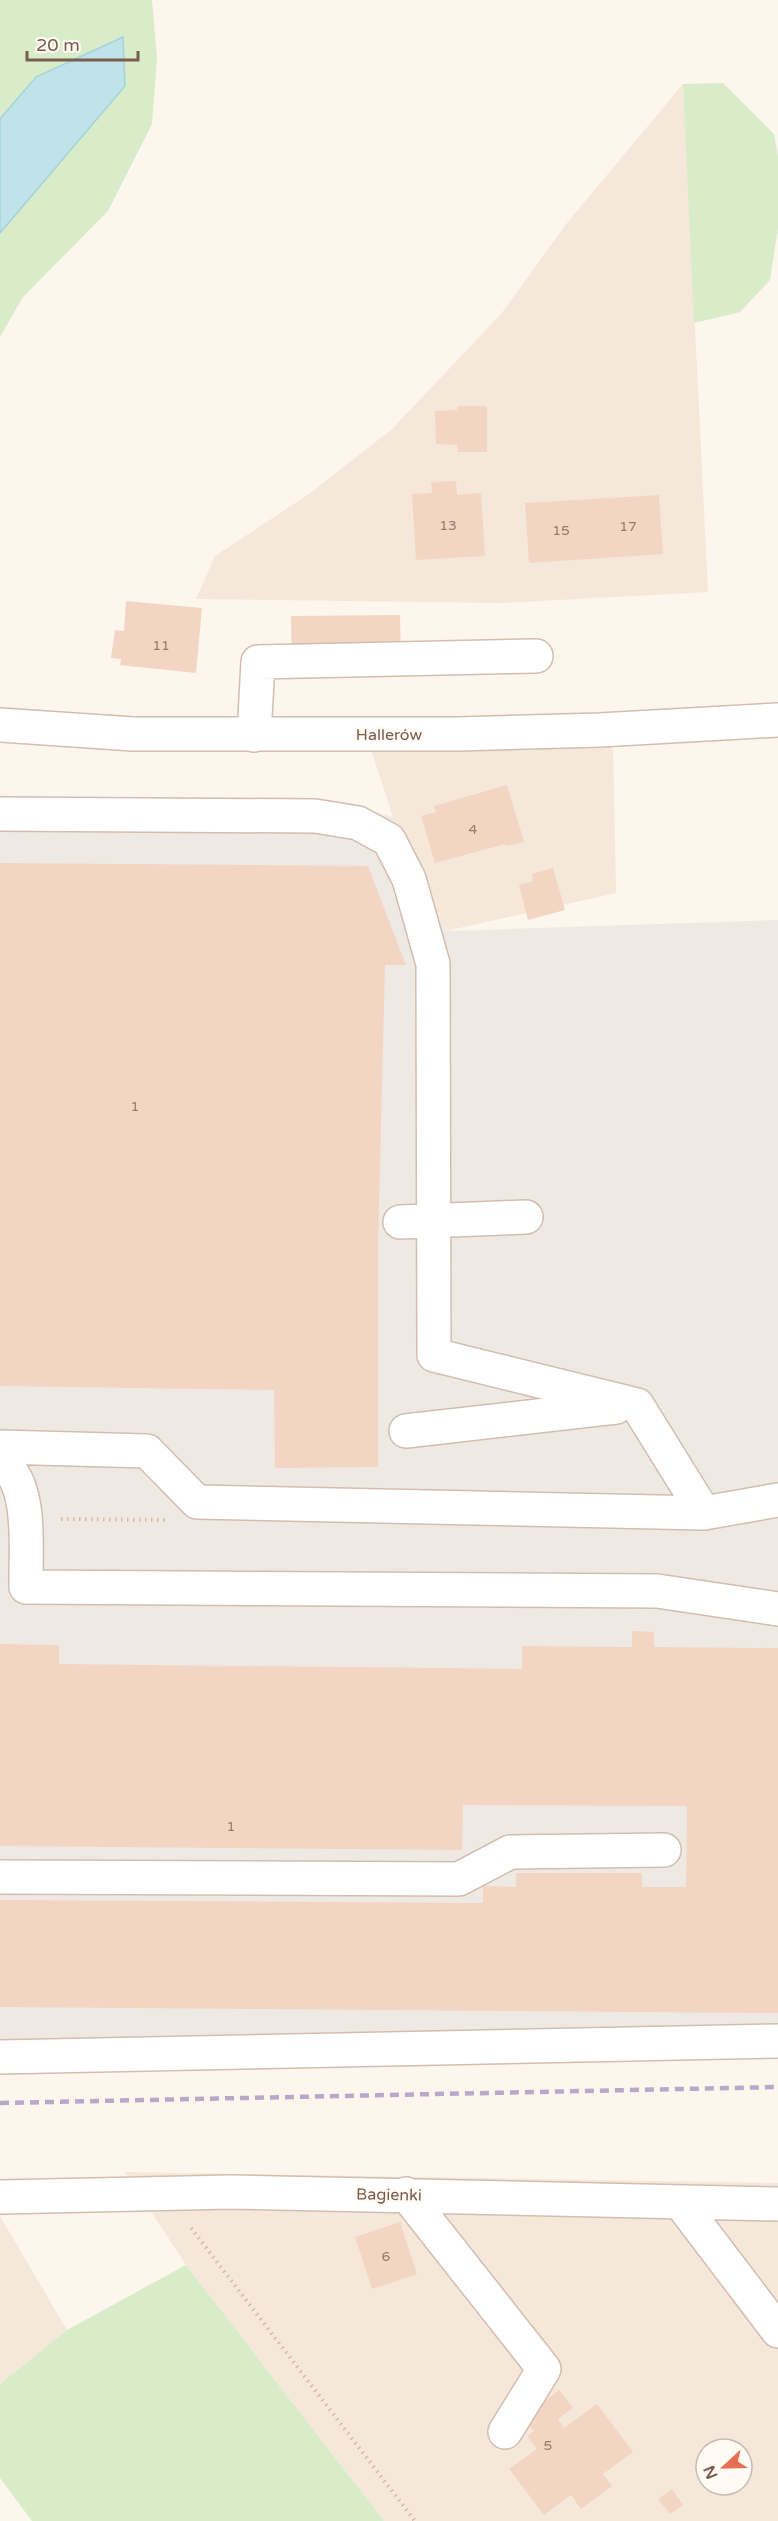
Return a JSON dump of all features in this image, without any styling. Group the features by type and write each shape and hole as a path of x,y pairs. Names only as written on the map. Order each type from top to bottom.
{"street":[{"path":"254,735 258,662 536,656"},
{"name":"Hallerów","path":"0,725 133,734 254,735 600,730 778,720"},
{"path":"0,814 315,816 358,823 389,840 409,879 434,964 434,1355 637,1405 704,1513"},
{"path":"400,1222 526,1217"},
{"path":"406,1431 637,1405"},
{"path":"0,1447 147,1451 197,1502 704,1513 778,1500"},
{"path":"0,1462 6,1466 24,1499 13,1590 657,1591 778,1609"},
{"path":"0,1876 459,1879 510,1852 664,1850"},
{"path":"0,2057 778,2041"},
{"path":"406,2194 544,2369 505,2432"},
{"name":"Bagienki","path":"0,2197 406,2194 778,2204"},
{"path":"680,2202 778,2331"}],"path":[{"path":"24,1499 64,1521 170,1520"},
{"path":"165,2194 416,2521"}],"shaded area":[{"path":"683,84 708,592 501,603 196,599 215,556 309,494 392,429 501,314 567,223"},
{"path":"613,742 616,893 446,931 393,817 371,750"},
{"path":"0,796 339,802 393,817 446,931 778,920 778,2052 0,2072"},
{"path":"125,2172 778,2183 778,2521 384,2521 186,2265"},
{"path":"0,2216 67,2330 0,2384"}],"green space":[{"path":"0,0 152,0 157,58 152,124 108,211 23,297 0,337 0,233 125,86 122,38 36,77 0,119"},
{"path":"723,83 774,134 778,157 778,228 770,280 740,312 694,323 683,84"},
{"path":"186,2265 384,2521 32,2521 0,2478 0,2384 67,2330"}],"water":[{"path":"123,37 125,86 0,233 0,119 36,77"}],"building":[{"path":"457,406 487,406 487,452 458,452 457,445 436,444 435,411 457,410"},
{"path":"456,481 457,495 481,493 485,556 416,560 412,494 432,493 431,482"},
{"path":"659,495 663,554 529,563 525,503"},
{"path":"126,601 202,608 196,673 120,665 121,659 111,658 115,630 124,631"},
{"path":"400,615 401,657 292,658 291,616"},
{"path":"507,785 524,842 506,846 505,844 435,863 421,816 436,812 434,806"},
{"path":"0,863 368,866 406,965 385,965 378,1246 378,1467 275,1468 274,1390 0,1386"},
{"path":"553,868 565,910 528,920 519,885 533,881 532,874"},
{"path":"632,1631 654,1632 654,1647 778,1648 778,2013 0,2007 0,1900 483,1903 483,1886 516,1887 516,1873 642,1873 642,1887 686,1887 687,1806 463,1805 462,1850 0,1846 0,1644 59,1645 59,1664 522,1669 522,1646 632,1647"},
{"path":"400,2222 417,2274 372,2289 355,2237"},
{"path":"559,2390 573,2408 558,2419 564,2428 597,2404 633,2452 603,2474 612,2486 581,2509 571,2495 544,2515 509,2469 537,2449 527,2436 534,2431 523,2418"},
{"path":"672,2489 683,2505 670,2514 658,2499"}],"railway":[{"path":"0,2103 778,2087"}]}
